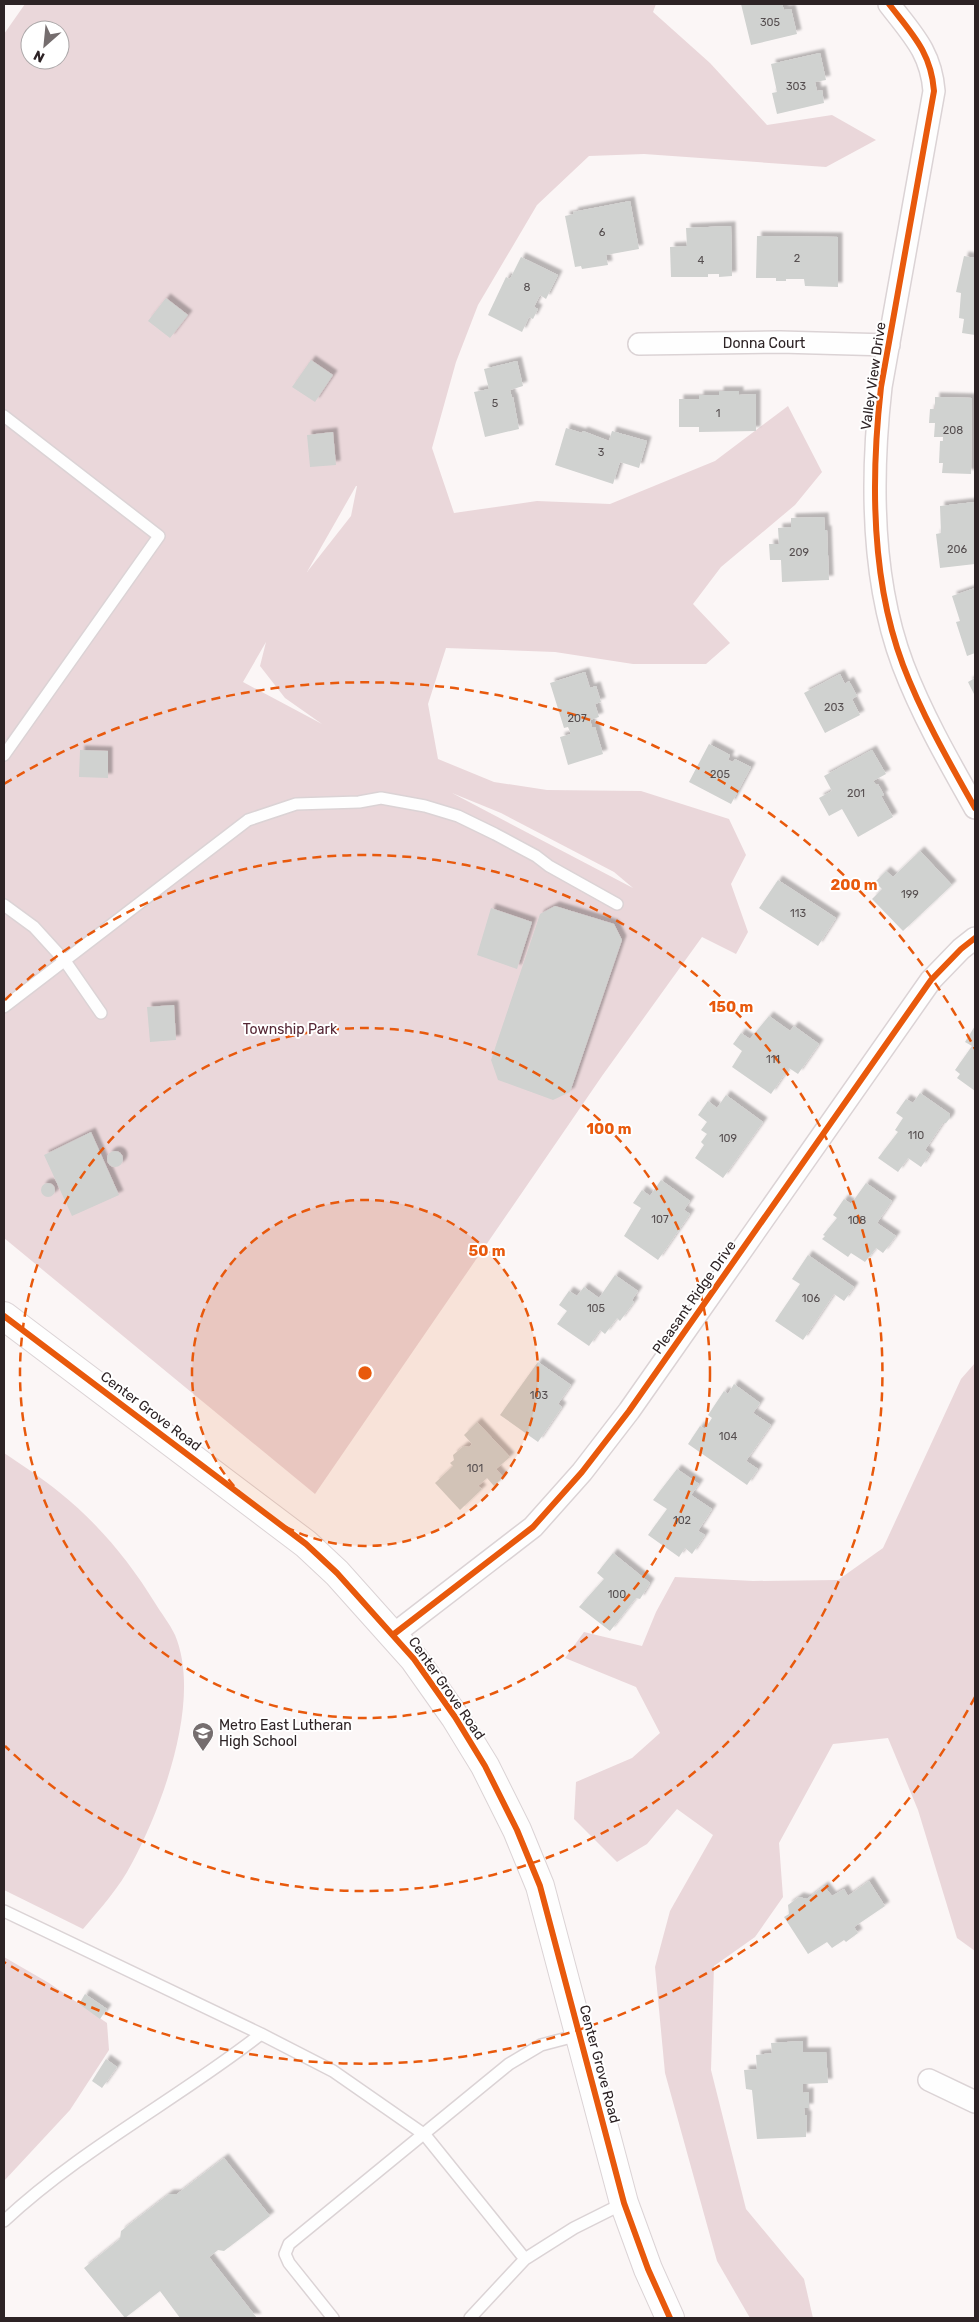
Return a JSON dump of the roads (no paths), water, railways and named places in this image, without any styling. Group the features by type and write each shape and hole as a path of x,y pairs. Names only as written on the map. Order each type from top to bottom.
{"street":[{"name":"Valley View Drive","path":"889,4 925,52 932,73 934,91 889,345 876,434 874,491 878,548 887,604 903,664 949,763 975,808"},
{"name":"Donna Court","path":"639,344 780,342 889,345"},
{"name":"Pleasant Ridge Drive","path":"394,1634 533,1527 582,1472 630,1410 931,980 961,949 975,938"},
{"name":"Center Grove Road","path":"4,1316 306,1544 337,1573 394,1634 455,1717 484,1766 517,1830 540,1886 624,2203 648,2269 670,2318"},
{"path":"929,2080 975,2102"}],"lane":[{"path":"4,416 159,536 4,755"},
{"path":"4,1007 248,820 296,804 359,802 382,798 425,806 458,816 536,856 549,866 618,904"},
{"path":"4,905 34,927 65,961 101,1013"},
{"path":"4,1911 261,2034 332,2071 425,2135 525,2259"},
{"path":"4,2221 26,2200 135,2122 233,2056 261,2034"},
{"path":"333,2318 288,2263 285,2254 288,2246 524,2054 541,2045 579,2035"},
{"path":"470,2318 525,2259 574,2228 624,2203"}],"place":[{"name":"Metro East Lutheran High School","path":"203,1752"}],"park label":[{"name":"Township Park","path":"290,1029"}]}
